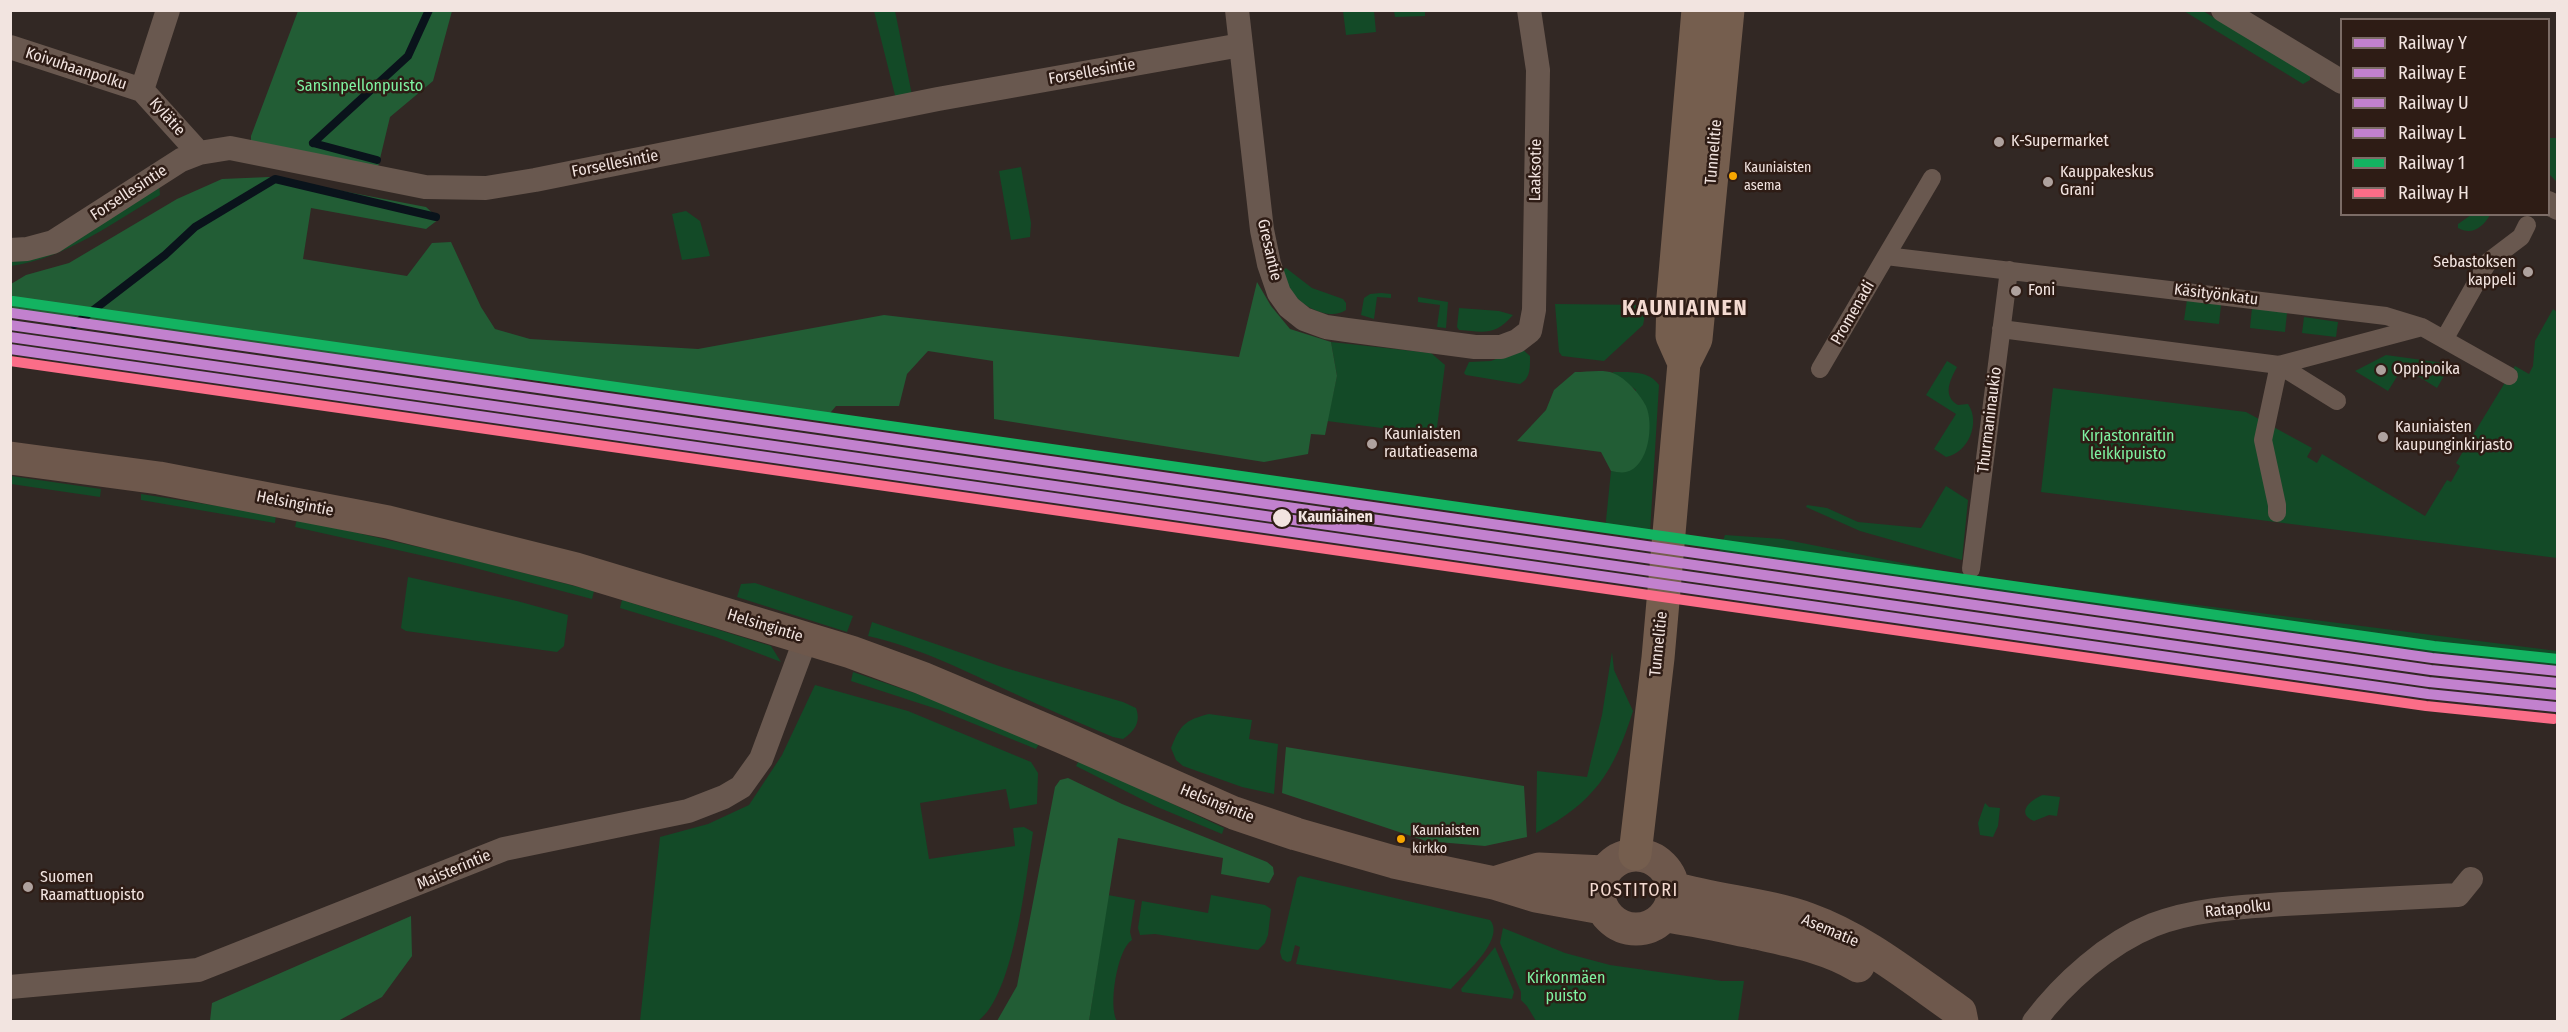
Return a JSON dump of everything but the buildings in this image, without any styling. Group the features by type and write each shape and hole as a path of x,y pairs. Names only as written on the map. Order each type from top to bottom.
{"main road":[{"name":"Tunnelitie","path":"1684,363 1672,336 1673,297 1698,10"},
{"name":"Tunnelitie","path":"1635,854 1658,658 1684,363 1696,339 1728,10"},
{"name":"Helsingintie","path":"10,458 159,478 388,522 576,568 851,652 922,678 1234,813 1380,859 1494,883 1536,896 1602,908"},
{"path":"1635,854 1658,861 1671,879 1669,902 1656,924 1643,929 1627,928 1615,923 1602,908 1598,889 1604,872 1620,858 1635,854"},
{"name":"Helsingintie","path":"1494,883 1539,869 1604,872"},
{"name":"Asematie","path":"1669,902 1701,896 1807,918 1852,938 1876,952 1960,1012 1962,1022"},
{"name":"Asematie","path":"1669,902 1693,920 1803,944 1843,957 1938,1022"}],"street":[{"name":"Kylätie","path":"168,10 142,90 199,153"},
{"name":"Gresantie","path":"1237,10 1262,230 1269,264 1279,293 1289,307 1305,320 1326,327 1451,344 1501,348 1517,341 1530,331"},
{"name":"Laaksotie","path":"1529,10 1538,70 1534,310 1530,331"},
{"path":"2223,10 2242,24 2340,81"},
{"name":"Forsellesintie","path":"10,250 27,249 53,242 181,160 199,153 230,148 425,187 486,188 557,176 938,99 1241,45"},
{"name":"Koivuhaanpolku","path":"10,48 142,90"},
{"name":"Promenadi","path":"1820,369 1932,178"},
{"path":"2445,338 2488,262 2521,237 2527,225"},
{"path":"1886,256 2009,270"},
{"name":"Käsityönkatu","path":"2009,270 2386,316 2422,327 2445,338 2509,376"},
{"name":"Thurmaninaukio","path":"1971,569 2009,270"},
{"path":"2001,329 2279,365 2422,327"},
{"path":"2279,365 2337,401"},
{"path":"2277,513 2263,441 2279,365"},
{"name":"Maisterintie","path":"10,987 198,970 504,849 688,811 724,797 741,787 761,759 806,638"},
{"name":"Ratapolku","path":"2034,1022 2052,996 2078,972 2131,936 2154,925 2220,909 2458,896 2471,879"}],"green space":[{"name":"Sansinpellonpuisto","path":"298,11 452,11 433,81 390,117 378,167 251,144 251,136"},
{"path":"874,11 895,11 912,95 896,99"},
{"path":"1343,11 1374,11 1376,32 1346,35"},
{"path":"1394,11 1425,11 1425,16 1395,17"},
{"path":"2184,11 2203,11 2310,75 2310,80 2303,84"},
{"path":"2550,138 2557,138 2557,182 2550,175"},
{"path":"1021,167 1031,223 1030,237 1011,240 999,171"},
{"path":"269,177 426,207 439,219 426,229 311,208 303,259 407,276 432,243 451,242 481,307 495,329 530,339 698,349 884,315 1239,357 1257,282 1271,306 1290,329 1331,342 1337,376 1325,435 1311,434 1308,454 1264,462 994,419 993,361 928,351 907,374 899,406 836,406 826,418 516,378 487,382 454,379 200,344 11,314 11,284 26,275 69,263 177,199 222,179"},
{"path":"159,184 160,195 88,238 51,255 11,266 11,261"},
{"path":"686,211 700,221 710,256 682,260 672,214"},
{"path":"2470,216 2489,216 2484,223 2472,231 2458,228 2458,224"},
{"path":"1286,268 1312,288 1343,299 1346,303 1346,310 1331,314 1307,306 1289,288 1283,270"},
{"path":"1370,294 1391,294 1391,298 1377,297 1374,319 1361,315 1364,298"},
{"path":"1418,297 1448,302 1446,328 1437,327 1440,305 1418,302"},
{"path":"2187,300 2221,305 2219,324 2184,320"},
{"path":"1555,304 1647,305 1643,325 1604,361 1562,356 1559,352"},
{"path":"1459,308 1499,311 1513,315 1495,330 1482,332 1459,330 1457,327"},
{"path":"2252,308 2287,313 2285,332 2250,328"},
{"name":"Kirjastonraitin leikkipuisto","path":"2553,309 2557,312 2557,558 2041,492 2053,388 2246,412 2312,448 2307,457 2317,463 2322,454 2425,516 2447,480 2451,482 2460,466 2456,463 2515,366 2529,374 2533,366 2535,341"},
{"path":"2304,317 2338,322 2336,337 2302,333"},
{"path":"1331,342 1431,353 1445,365 1436,435 1327,421 1337,376"},
{"path":"1522,349 1530,356 1530,364 1528,375 1520,384 1464,373 1469,362 1491,361"},
{"path":"2386,355 2451,364 2437,388 2403,367 2388,391 2355,371"},
{"path":"1947,361 1957,367 1950,382 1950,397 1958,405 1968,404 1972,412 1973,428 1961,450 1946,457 1934,449 1956,414 1926,395"},
{"path":"1575,372 1613,373 1628,383 1643,401 1648,414 1648,444 1645,454 1634,468 1624,472 1611,471 1601,452 1517,441 1546,410 1554,390"},
{"path":"1612,372 1644,374 1659,385 1650,532 1605,530 1611,471 1625,472 1636,390"},
{"path":"11,476 101,489 100,497 11,484"},
{"path":"1946,486 1968,500 1962,560 1860,531 1806,507 1807,505 1827,508 1858,522 1921,528"},
{"path":"141,494 276,515 275,523 141,500"},
{"path":"297,519 462,557 594,591 592,599 460,564 295,527"},
{"path":"1725,535 1782,539 1963,575 2557,651 2557,671 2242,631 1718,555"},
{"path":"408,577 517,601 568,615 564,646 557,652 406,631 401,628"},
{"path":"755,583 853,616 847,632 737,597 741,584"},
{"path":"622,600 771,646 781,662 716,637 620,608"},
{"path":"872,622 1002,667 1123,702 1136,708 1138,718 1136,726 1123,739 1113,737 941,660 905,646 868,636"},
{"path":"1612,652 1614,670 1633,711 1626,733 1618,752 1599,784 1573,810 1536,833 1537,771 1587,777 1602,715"},
{"path":"853,672 941,702 1040,742 1036,749 940,710 851,681"},
{"path":"815,685 908,711 1031,762 1038,773 1037,804 1010,809 1006,789 920,803 929,859 1015,846 1013,828 1024,827 1033,832 1022,905 1001,987 990,1007 978,1021 640,1021 660,837 708,824 749,805 782,755"},
{"path":"1209,714 1252,720 1249,739 1278,744 1274,794 1242,787 1183,766 1176,760 1171,748 1177,734 1189,721"},
{"path":"1286,747 1524,786 1527,837 1485,846 1426,841 1282,793"},
{"path":"1079,760 1224,828 1222,834 1155,806 1076,766"},
{"path":"1068,778 1122,804 1267,862 1273,867 1274,874 1269,883 1221,874 1223,858 1118,838 1089,1021 997,1021 1017,986 1055,787 1060,780"},
{"path":"2043,795 2060,797 2057,816 2049,815 2034,821 2028,818 2025,810 2030,803"},
{"path":"1985,803 1989,807 2000,808 1998,826 1993,837 1980,835 1978,823"},
{"path":"1300,876 1490,920 1493,928 1492,937 1481,956 1451,989 1296,964 1300,947 1295,945 1291,961 1287,962 1282,959 1280,952 1297,878"},
{"path":"1108,895 1135,900 1130,932 1132,940 1122,954 1118,966 1113,1004 1117,1021 1089,1021"},
{"path":"1211,895 1265,905 1271,909 1268,935 1265,943 1258,950 1155,934 1140,935 1138,928 1142,901 1208,913"},
{"path":"411,916 412,956 382,997 338,1021 210,1021 212,1003"},
{"name":"Kirkonmäen puisto","path":"1503,928 1565,953 1610,965 1722,981 1744,981 1738,1021 1536,1021 1521,1000 1521,992 1500,943"},
{"path":"1495,947 1514,992 1512,999 1462,992 1461,989"}],"waterway":[{"path":"313,143 408,56 429,10"},
{"path":"313,143 377,160"},
{"path":"74,325 165,255 195,227 275,179 436,217"}],"rail line":[{"name":"1","path":"13,301 2434,646 2558,659"},
{"name":"U","path":"12,313 2432,658 2558,671"},
{"name":"Y","path":"10,325 2431,670 2558,683"},
{"name":"E","path":"10,337 2429,682 2557,695"},
{"name":"L","path":"10,349 2428,694 2556,707"},
{"name":"H","path":"10,361 2426,706 2554,719"}],"place":[{"name":"K-Supermarket","path":"1999,142"},
{"name":"Kauniaisten asema","path":"1733,176"},
{"name":"Kauppakeskus Grani","path":"2048,182"},
{"name":"Sebastoksen kappeli","path":"2528,272"},
{"name":"Foni","path":"2016,291"},
{"name":"Oppipoika","path":"2381,370"},
{"name":"Kauniaisten kaupunginkirjasto","path":"2383,437"},
{"name":"Kauniaisten rautatieasema","path":"1372,444"},
{"name":"Kauniainen","path":"1282,518"},
{"name":"Kauniaisten kirkko","path":"1401,839"},
{"name":"Suomen Raamattuopisto","path":"28,887"}],"district":[{"name":"KAUNIAINEN","path":"1685,309"},
{"name":"POSTITORI","path":"1634,891"}]}
